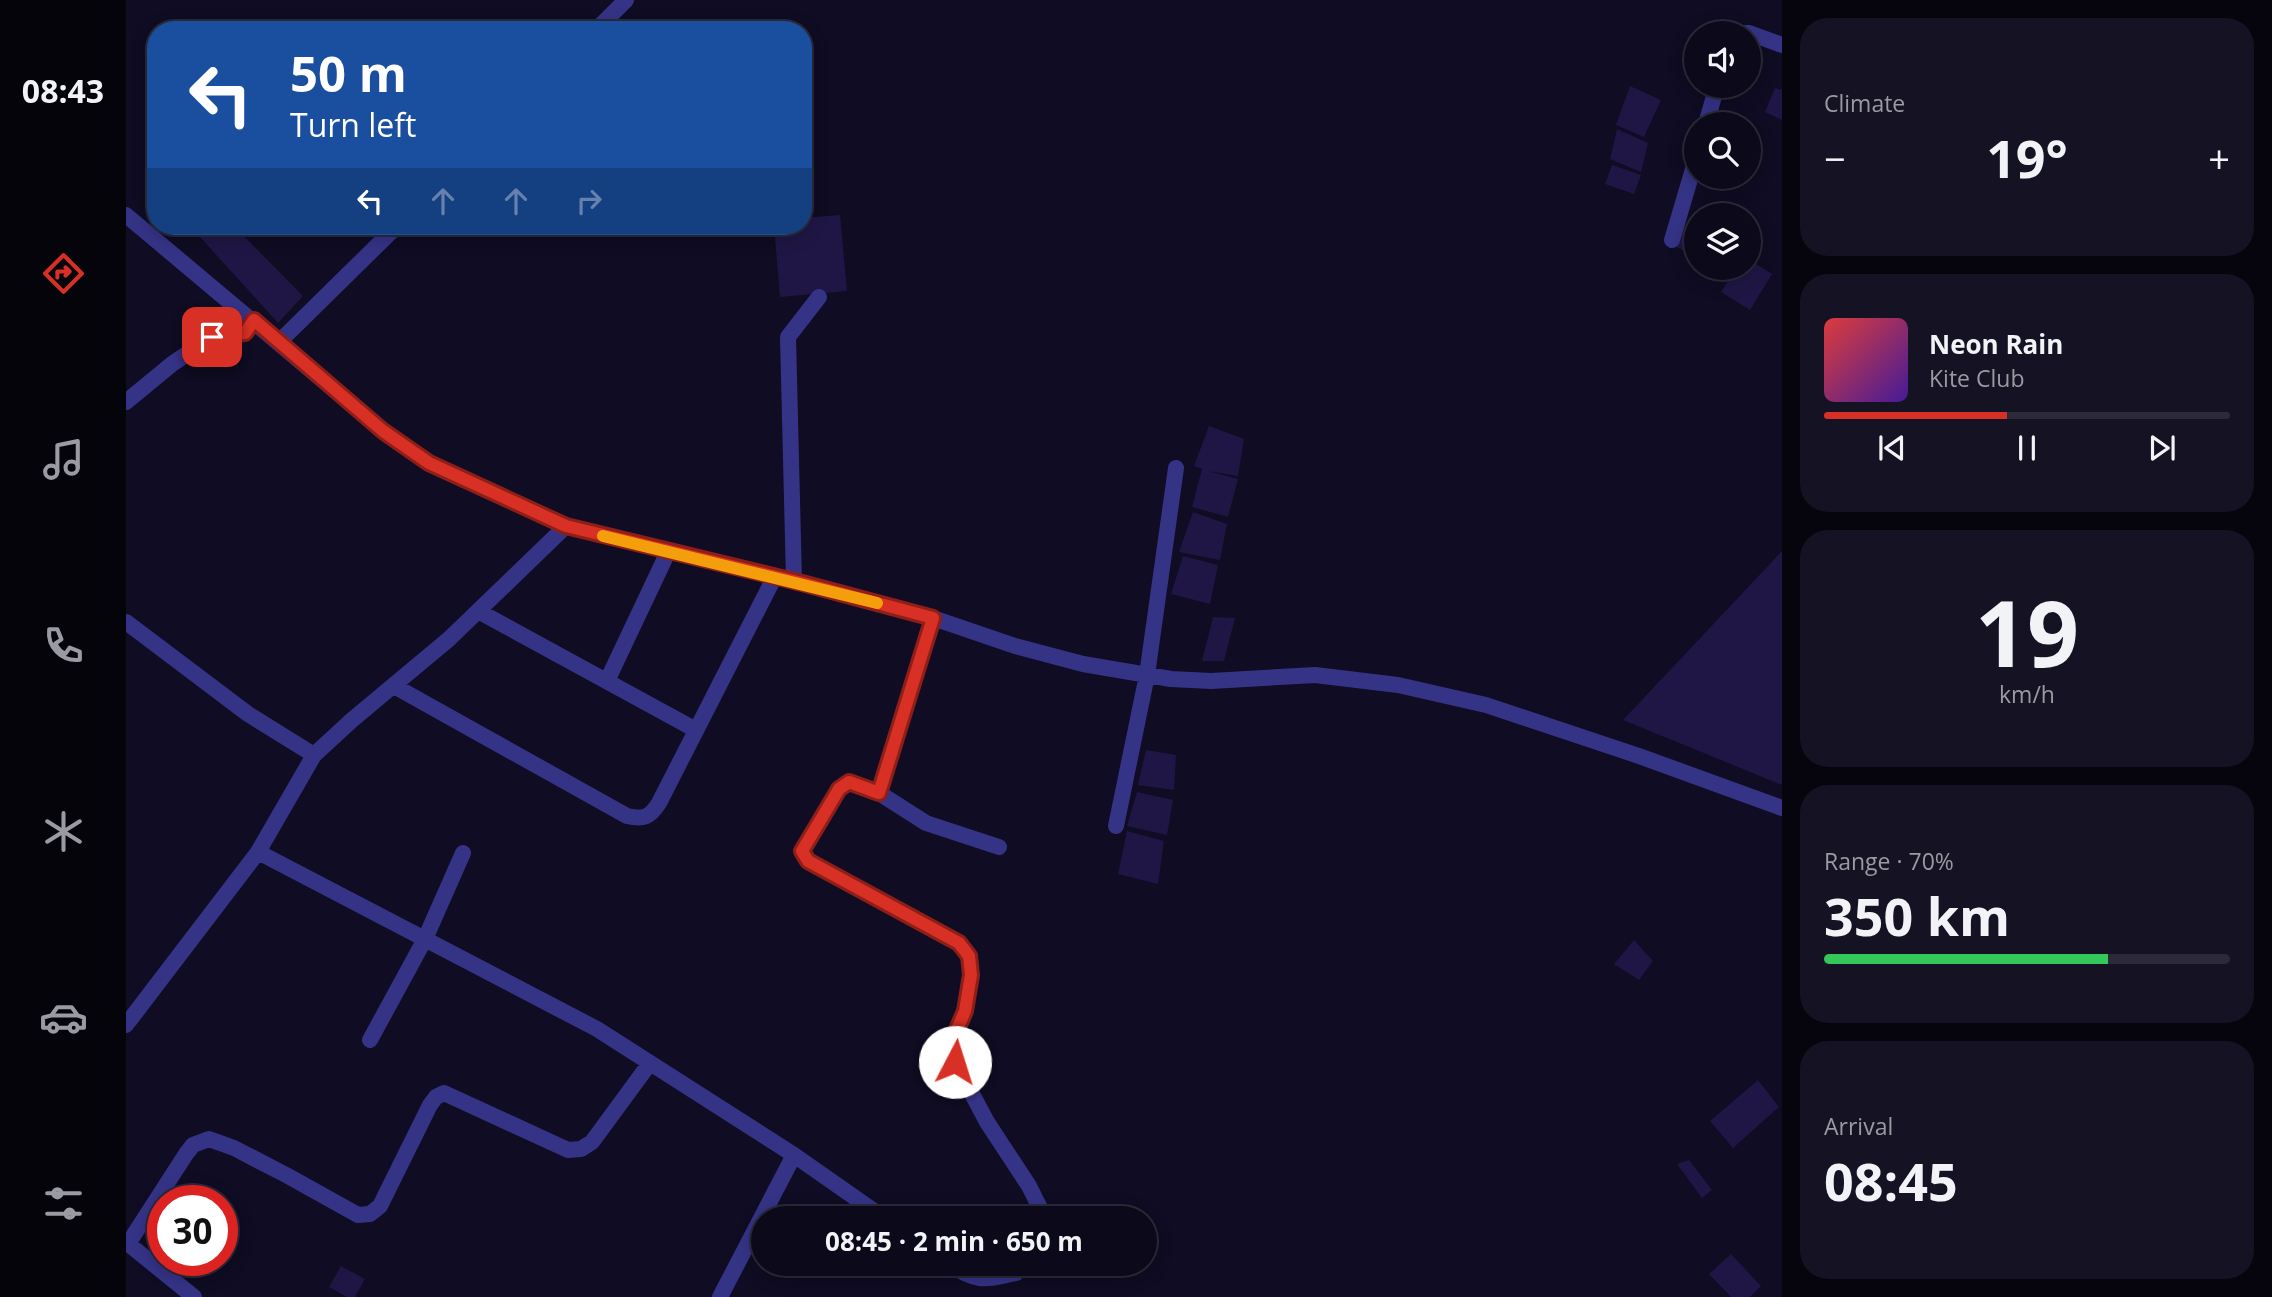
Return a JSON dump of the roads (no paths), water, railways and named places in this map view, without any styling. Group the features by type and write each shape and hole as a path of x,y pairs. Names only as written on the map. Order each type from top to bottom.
{"street":[{"path":"605,21 626,0"},
{"path":"1761,38 1782,46"},
{"path":"1672,240 1687,189"},
{"path":"126,215 147,232"},
{"path":"150,235 383,431 429,463 566,526 775,576 933,618 1015,646 1083,664 1147,675 1211,681 1315,675 1398,685 1486,705 1639,756 1782,808"},
{"path":"279,342 388,235"},
{"path":"794,581 788,337 819,297"},
{"path":"126,402 172,364 212,337 245,333 254,320"},
{"path":"1116,826 1147,675 1176,468"},
{"path":"126,1025 258,852 314,755 478,611 566,526"},
{"path":"607,681 668,552"},
{"path":"394,685 627,816 640,820 651,815 659,803 775,576"},
{"path":"478,611 696,730"},
{"path":"879,793 933,618"},
{"path":"126,622 248,714 314,755"},
{"path":"999,847 926,823 879,793 849,782 839,789 802,851 808,861 959,943 969,956 971,975 965,1011 953,1039 955,1062 987,1122 1039,1206"},
{"path":"258,852 597,1029 794,1154 867,1206"},
{"path":"370,1040 425,939 463,853"},
{"path":"194,1297 127,1243 186,1154 201,1141 209,1139 234,1148 358,1215 370,1214 380,1206 436,1097 444,1093 568,1150 581,1149 592,1142 650,1063"},
{"path":"720,1297 794,1154"},
{"path":"967,1276 985,1280 1003,1276"}]}
